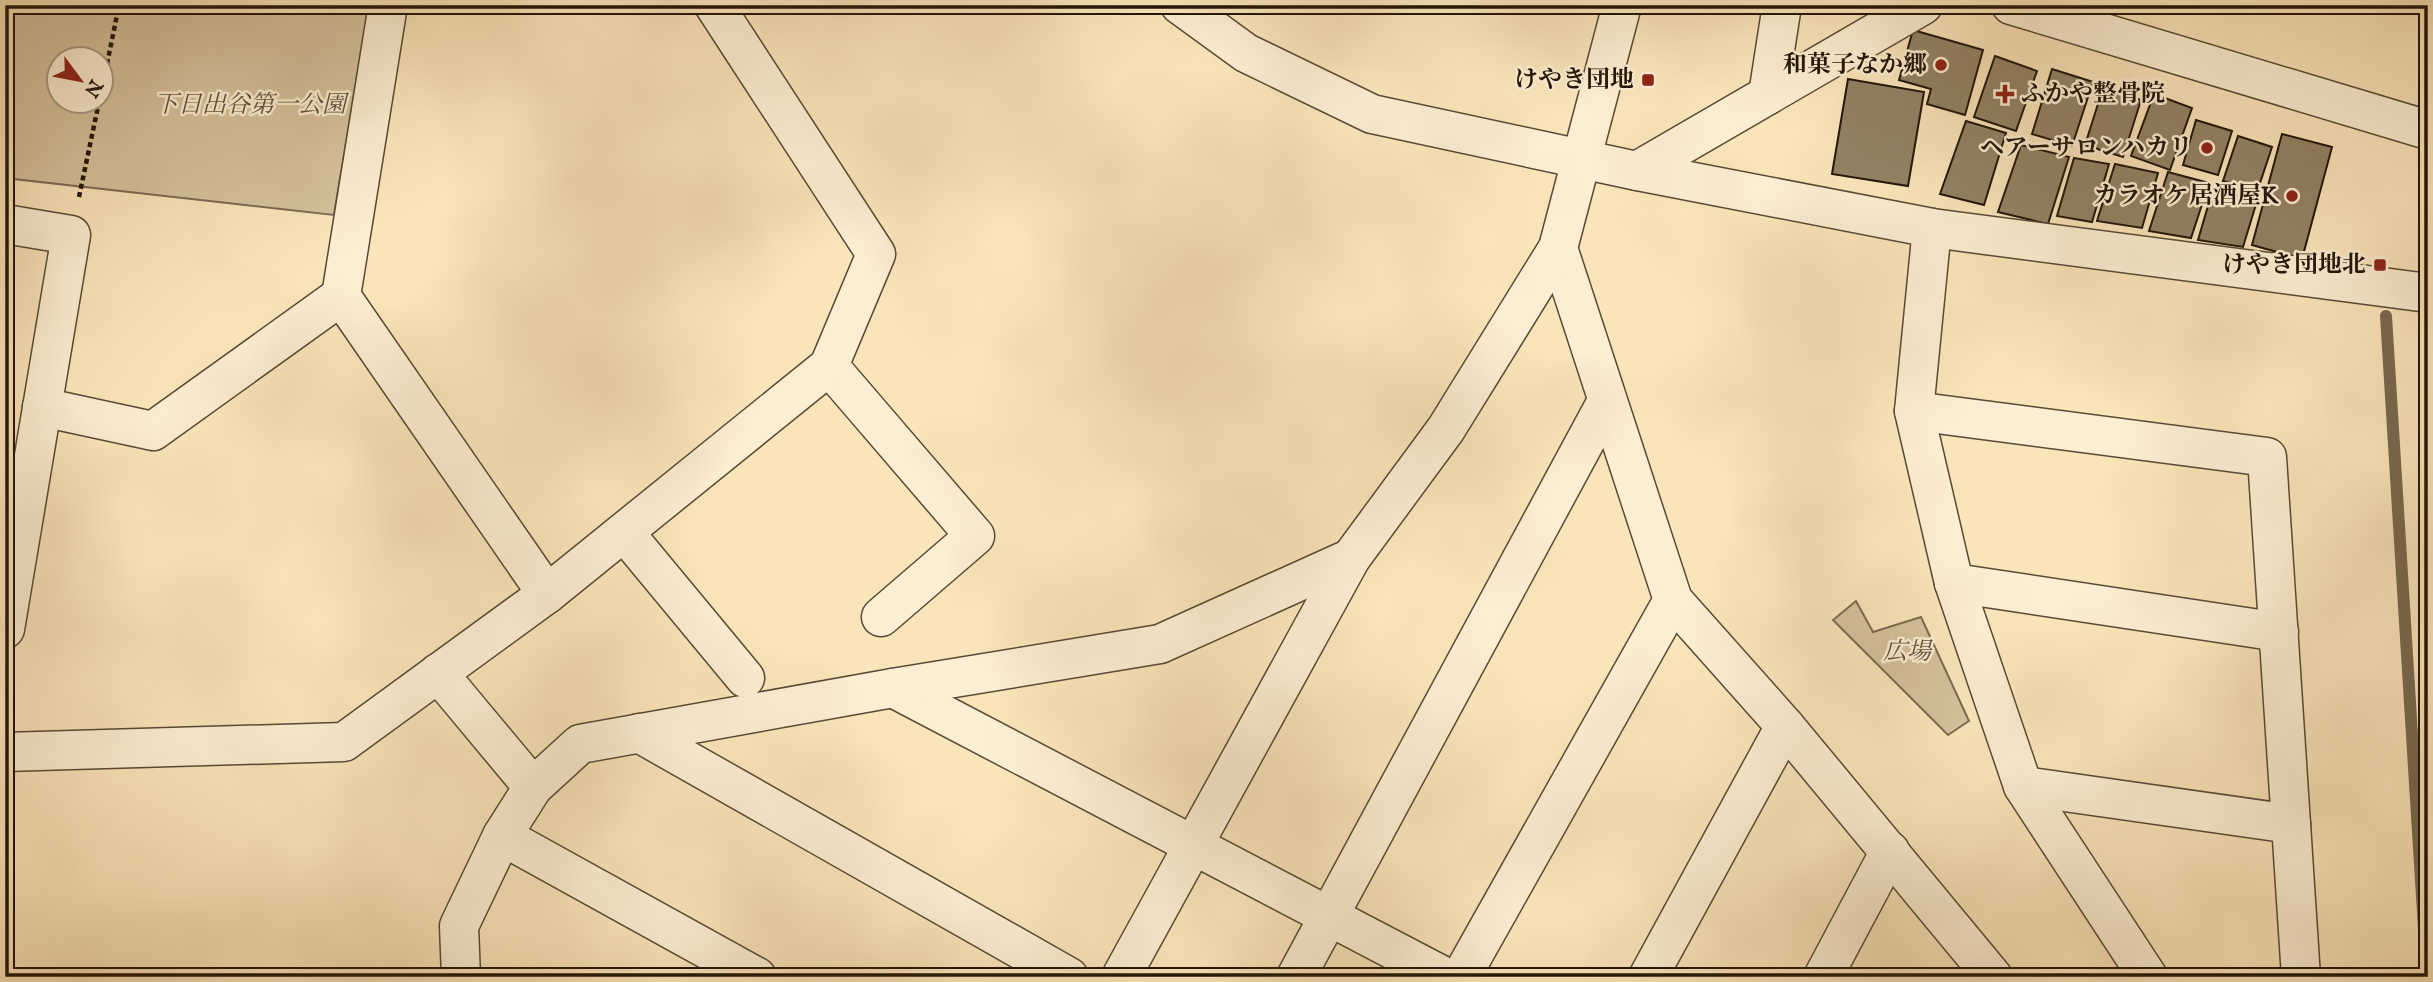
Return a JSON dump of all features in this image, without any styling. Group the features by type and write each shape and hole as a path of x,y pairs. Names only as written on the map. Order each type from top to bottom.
{"street":[{"path":"388,5 341,296 547,594"},
{"path":"5,752 344,742 547,594 829,366 876,254 714,5"},
{"path":"1180,5 1246,53 1373,114 1637,171 1932,228 2428,293"},
{"path":"1121,977 1351,558 1446,429 1558,248 1622,5"},
{"path":"1768,95 1782,5"},
{"path":"1637,171 1923,5"},
{"path":"2011,5 2428,130"},
{"path":"5,224 71,234 5,629"},
{"path":"1932,228 1914,411 1954,583 2024,786 2148,977"},
{"path":"1558,248 1673,600 1785,726 1993,977"},
{"path":"41,407 153,431 341,296"},
{"path":"829,366 975,536 881,617"},
{"path":"1296,977 1607,401"},
{"path":"1914,411 2267,457 2301,977"},
{"path":"624,531 745,678"},
{"path":"461,977 459,926 502,836 533,787 580,744 893,688 1160,645 1351,558"},
{"path":"1954,583 2279,632"},
{"path":"1461,977 1673,600"},
{"path":"438,673 533,787"},
{"path":"893,688 1445,977"},
{"path":"1648,977 1785,726"},
{"path":"639,733 1069,977"},
{"path":"2024,786 2291,824"},
{"path":"502,836 757,977"},
{"path":"1823,977 1890,852"}],"path":[{"path":"111,46 119,5"},
{"path":"71,234 96,116"}],"green space":[{"name":"下日出谷第一公園","path":"5,5 369,5 334,215 5,178"},
{"name":"広場","path":"1856,601 1873,632 1921,617 1969,721 1948,735 1833,620"}],"building":[{"name":"和菓子なか郷","path":"1913,30 1983,50 1965,115 1927,104 1931,89 1899,80"},
{"name":"ふかや整骨院","path":"1995,56 2037,71 2016,131 1974,117"},
{"path":"2052,69 2093,82 2072,146 2032,134"},
{"path":"1848,79 1924,92 1908,186 1832,174"},
{"path":"2103,88 2141,100 2123,157 2085,145"},
{"path":"2154,94 2192,108 2170,170 2131,156"},
{"name":"ヘアーサロンハカリ","path":"2196,120 2232,131 2218,175 2183,165"},
{"path":"1966,121 2006,133 1984,205 1940,194"},
{"name":"カラオケ居酒屋K","path":"2282,134 2332,147 2302,259 2252,245"},
{"path":"2238,136 2272,147 2257,192 2223,181"},
{"path":"2021,145 2069,157 2048,224 1998,212"},
{"path":"2074,158 2109,164 2092,222 2057,216"},
{"path":"2115,164 2158,173 2142,228 2097,221"},
{"path":"2168,172 2209,183 2191,238 2149,231"},
{"path":"2213,189 2257,201 2243,247 2198,240"}],"waterway":[{"path":"2386,316 2427,977"}],"place":[{"name":"和菓子なか郷","path":"1941,65"},
{"name":"けやき団地","path":"1648,80"},
{"name":"ふかや整骨院","path":"2005,94"},
{"name":"ヘアーサロンハカリ","path":"2207,148"},
{"name":"カラオケ居酒屋K","path":"2292,196"},
{"name":"けやき団地北","path":"2380,265"}]}
